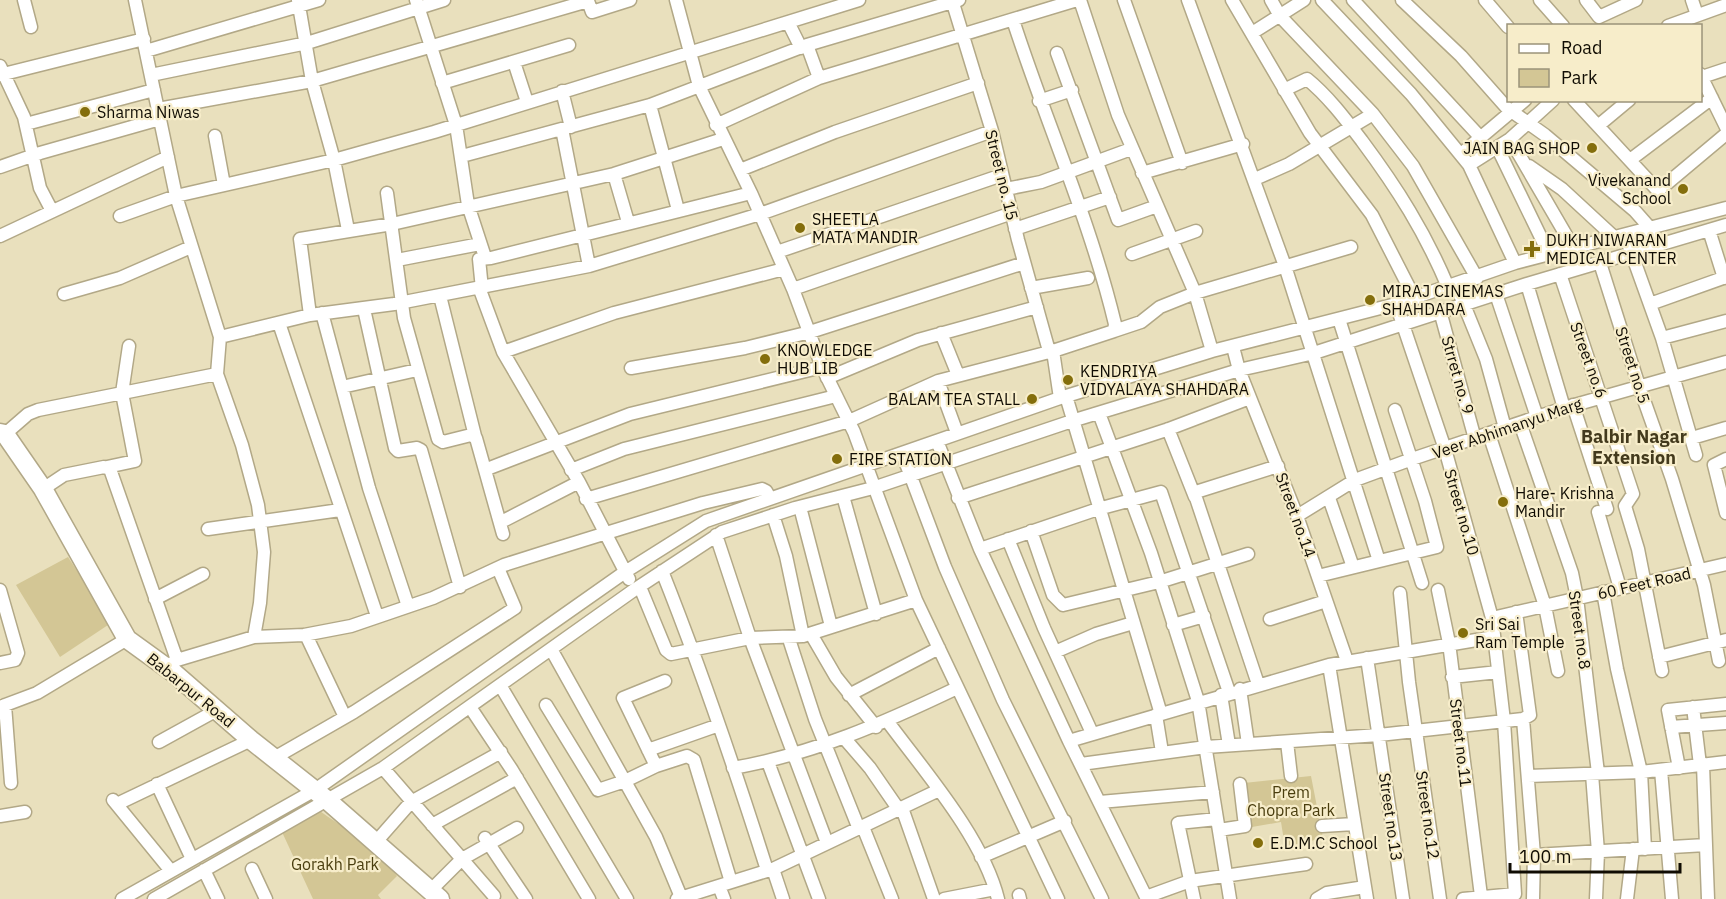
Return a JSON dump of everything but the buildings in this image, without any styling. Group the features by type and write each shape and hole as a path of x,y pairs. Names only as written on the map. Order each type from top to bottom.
{"street":[{"path":"24,0 31,27"},
{"path":"135,0 176,196 220,337 217,374 242,445 261,522 264,552 254,637"},
{"path":"52,211 40,188 26,124 1,72 145,45 299,3 319,0"},
{"path":"151,75 307,43 418,4 444,0"},
{"path":"0,167 158,114 312,81 588,1 592,12 630,0"},
{"path":"676,0 699,86 716,125 752,193 793,289 824,373 849,421 916,600 1058,899"},
{"path":"120,216 176,196 334,160 456,125 788,22 827,4 860,0"},
{"path":"716,125 819,78 1079,0 1131,149 1195,293 1212,351"},
{"path":"1124,0 1182,163"},
{"path":"1188,0 1243,144 1285,266 1356,480 1379,561"},
{"path":"1232,0 1284,90 1320,146 1371,215 1415,298"},
{"path":"1271,0 1280,16 1373,114 1424,183 1477,278"},
{"path":"1252,33 1304,0"},
{"path":"1322,0 1411,94 1461,154 1469,165 1515,263"},
{"path":"1353,0 1481,138"},
{"path":"1402,0 1514,113 1635,211 1650,228 1657,247"},
{"path":"1485,0 1507,25"},
{"path":"1540,0 1561,24"},
{"path":"1586,0 1599,17 1636,0"},
{"path":"1692,0 1697,15"},
{"path":"462,156 650,105 804,47 954,1"},
{"name":"Street no. 15","path":"954,1 992,131 1031,288 1069,407 1159,714 1162,752"},
{"path":"299,3 312,81 334,160 348,230"},
{"path":"418,4 456,125 468,205 485,257"},
{"path":"1684,23 1697,15 1726,5"},
{"path":"1013,20 1039,101 1101,269 1115,324 1113,331"},
{"path":"788,22 804,47 819,78"},
{"path":"442,83 569,45"},
{"path":"1057,53 1119,220 1157,206"},
{"path":"514,62 527,102"},
{"path":"1702,76 1726,69"},
{"path":"1702,78 1726,127"},
{"path":"1284,90 1308,79 1351,127 1402,194 1458,294 1486,359 1505,428"},
{"path":"740,170 835,132 978,83"},
{"path":"26,124 154,90"},
{"path":"1039,101 1072,90"},
{"path":"562,92 573,183 589,266"},
{"path":"1630,160 1712,98"},
{"path":"1461,154 1514,113 1523,102"},
{"path":"1469,165 1510,140 1551,102"},
{"path":"1576,102 1659,192 1726,134"},
{"path":"1599,125 1627,102"},
{"path":"650,105 678,210"},
{"path":"1254,179 1320,146 1373,114"},
{"path":"220,337 316,314 364,309 481,290 589,266 760,214 992,131"},
{"path":"215,136 224,185"},
{"path":"408,606 379,520 342,387 316,314 299,240 392,224 468,205 614,174 664,160 723,139"},
{"path":"1510,140 1526,163 1572,247"},
{"path":"1142,173 1243,144"},
{"path":"1006,189 1041,182 1131,149"},
{"path":"1498,149 1549,254"},
{"path":"0,236 168,157"},
{"path":"1526,163 1620,236 1632,255 1662,338 1696,455"},
{"path":"614,174 628,222"},
{"path":"777,252 1002,175"},
{"path":"387,193 401,303 417,370 439,441 475,436"},
{"path":"752,193 583,233 491,258 479,259 481,290 503,352 579,482 604,535 637,588 668,653 750,638 789,639 916,600"},
{"path":"1016,229 1110,196"},
{"path":"154,899 171,895 204,870 321,795 625,572 706,521 867,467 957,433 1069,407 1099,413 1236,360 1309,341 1349,342 1440,311 1477,278 1515,263 1726,208"},
{"path":"793,289 1012,213"},
{"path":"122,899 192,859 321,795 383,768 637,588 716,535 773,515 873,488 945,465 1069,407 1212,351 1236,360 1309,341 1339,319 1415,298 1458,294 1496,294 1726,225"},
{"path":"1132,254 1196,231"},
{"path":"1650,304 1725,278 1709,231"},
{"path":"397,260 480,244"},
{"path":"586,499 849,421 938,381 1051,351 1141,322 1160,307 1195,293 1352,247"},
{"path":"64,294 120,278 191,248"},
{"path":"631,368 745,348 810,332 1024,263"},
{"name":"Street no.5","path":"1600,263 1700,570 1720,641 1719,661"},
{"path":"503,352 614,313 784,269"},
{"name":"Street no.6","path":"1560,274 1633,494 1625,506 1645,583"},
{"path":"1031,288 1088,278"},
{"path":"1527,284 1602,511 1620,588"},
{"path":"1496,294 1537,417"},
{"path":"440,296 475,436 487,470 502,528 579,482"},
{"name":"Street no.10","path":"1396,304 1445,449 1492,618 1504,721 1515,894 1481,896"},
{"path":"487,470 630,414 824,373 941,333 1037,307"},
{"path":"364,309 395,448 400,451 419,449 422,454 460,587"},
{"name":"Strret no. 9","path":"1440,311 1475,439"},
{"path":"1339,319 1349,342 1422,583"},
{"path":"1662,338 1726,321"},
{"path":"279,322 377,616"},
{"path":"941,333 958,375"},
{"path":"43,489 64,475 135,460 122,393 129,346"},
{"name":"Street no.14","path":"1236,360 1297,516 1347,662"},
{"name":"Veer Abhimanyu Marg","path":"1297,516 1356,480 1387,468 1569,406 1726,362"},
{"path":"342,387 417,370"},
{"path":"3,434 32,412 217,374"},
{"path":"938,381 957,433"},
{"path":"571,470 624,449 836,396"},
{"path":"958,498 1082,455 1112,448 1168,429 1250,398"},
{"path":"1318,576 1437,547 1413,459 1395,410"},
{"path":"1099,413 1160,582 1198,701 1230,899"},
{"name":"Street no.8","path":"1520,423 1572,573 1577,598 1595,774 1598,852 1596,899"},
{"path":"1692,438 1726,428"},
{"path":"1168,429 1219,563 1258,684"},
{"name":"Babarpur Road","path":"3,434 43,489 127,639 171,664 251,740 321,795 435,895"},
{"path":"1489,434 1545,606 1558,671"},
{"path":"937,441 980,549 1069,741 1146,898 1190,881 1306,864"},
{"path":"902,453 945,567 1003,700 1102,899"},
{"path":"1726,459 1714,465 1726,513"},
{"path":"1195,498 1199,491 1278,466"},
{"path":"107,467 112,472 155,599 171,664 254,637 306,635 351,626 460,587 498,568 664,514 764,489 770,498"},
{"path":"980,549 1098,509 1156,492 1163,494 1248,744"},
{"path":"843,496 876,614"},
{"path":"1329,498 1353,567"},
{"path":"800,507 831,626"},
{"path":"208,529 340,510"},
{"path":"773,515 807,635 849,695 882,724 939,790 981,857 997,894 933,898 901,809 845,739"},
{"path":"1031,531 1053,595 1059,603 1067,606 1160,582 1248,554"},
{"path":"716,535 750,638 827,843"},
{"path":"1008,539 1092,733"},
{"name":"60 Feet Road","path":"1492,618 1726,564"},
{"path":"274,758 345,717 515,608 498,568"},
{"path":"662,571 693,649 770,870 783,899"},
{"path":"155,599 203,574"},
{"path":"1645,583 1662,671"},
{"path":"0,590 18,653 15,660 0,663"},
{"name":"Street no.11","path":"1438,590 1449,643 1481,896"},
{"path":"1603,592 1617,669 1641,772 1639,849 1627,899"},
{"name":"Street no.12","path":"1400,593 1408,652 1409,682 1440,899"},
{"path":"1270,619 1326,601"},
{"path":"1081,764 1206,747 1378,735 1523,719 1530,715 1516,612"},
{"path":"1173,625 1204,616"},
{"path":"1055,652 1096,634 1133,623"},
{"path":"306,635 345,717"},
{"path":"1069,741 1329,664 1494,637"},
{"path":"10,783 3,706 37,693 65,678 127,639"},
{"path":"789,639 827,745 892,899"},
{"path":"1659,657 1720,641"},
{"path":"849,695 939,648"},
{"path":"551,649 668,862 679,898 695,896 770,870 939,790"},
{"name":"Street no.13","path":"1367,658 1403,899"},
{"path":"1317,899 1327,893 1366,893 1329,664"},
{"path":"1452,676 1498,672"},
{"path":"656,766 623,698 665,681"},
{"path":"500,685 627,899"},
{"path":"734,768 768,762 845,739 957,688"},
{"path":"1228,745 1230,692"},
{"path":"1679,768 1668,710 1726,704"},
{"path":"546,705 598,790 626,782 656,766 687,756 692,757 725,884 724,899"},
{"path":"470,707 501,752 589,899"},
{"path":"1694,707 1702,765 1708,899"},
{"path":"159,742 217,710"},
{"path":"1523,719 1534,855 1533,899"},
{"path":"1671,727 1726,723"},
{"path":"648,750 719,725"},
{"path":"171,871 115,801 251,740"},
{"path":"1287,742 1291,776"},
{"path":"375,843 411,802 501,752"},
{"path":"768,762 819,899"},
{"path":"1528,776 1641,772 1726,762"},
{"path":"383,768 494,896"},
{"path":"1661,770 1672,899"},
{"path":"432,825 517,778"},
{"path":"157,784 192,859"},
{"path":"1194,899 1178,823 1245,826 1240,784"},
{"path":"1100,802 1214,792"},
{"path":"0,816 26,812"},
{"path":"981,857 1065,821"},
{"path":"1322,826 1354,824"},
{"path":"435,895 462,859 487,841 517,828"},
{"path":"487,841 526,899"},
{"path":"1534,855 1706,844"},
{"path":"252,869 266,899"},
{"path":"204,870 218,899"},
{"path":"1463,899 1481,896"}],"green space":[{"path":"68,557 111,623 60,657 16,585"},
{"name":"Prem Chopra Park","path":"1311,776 1323,838 1285,847 1281,822 1252,827 1244,783"},
{"name":"Gorakh Park","path":"317,809 371,848 390,866 397,876 378,895 381,899 313,899 282,832"}],"place":[{"name":"Sharma Niwas","path":"85,112"},
{"name":"JAIN BAG SHOP","path":"1592,148"},
{"name":"Vivekanand School","path":"1683,189"},
{"name":"SHEETLA MATA MANDIR","path":"800,228"},
{"name":"DUKH NIWARAN MEDICAL CENTER","path":"1532,249"},
{"name":"MIRAJ CINEMAS SHAHDARA","path":"1370,300"},
{"name":"KNOWLEDGE HUB LIB","path":"765,359"},
{"name":"KENDRIYA VIDYALAYA SHAHDARA","path":"1068,380"},
{"name":"BALAM TEA STALL","path":"1032,399"},
{"name":"FIRE STATION","path":"837,459"},
{"name":"Hare- Krishna Mandir","path":"1503,502"},
{"name":"Sri Sai Ram Temple","path":"1463,633"},
{"name":"E.D.M.C School","path":"1258,843"}],"district":[{"name":"Balbir Nagar Extension","path":"1634,446"}]}
